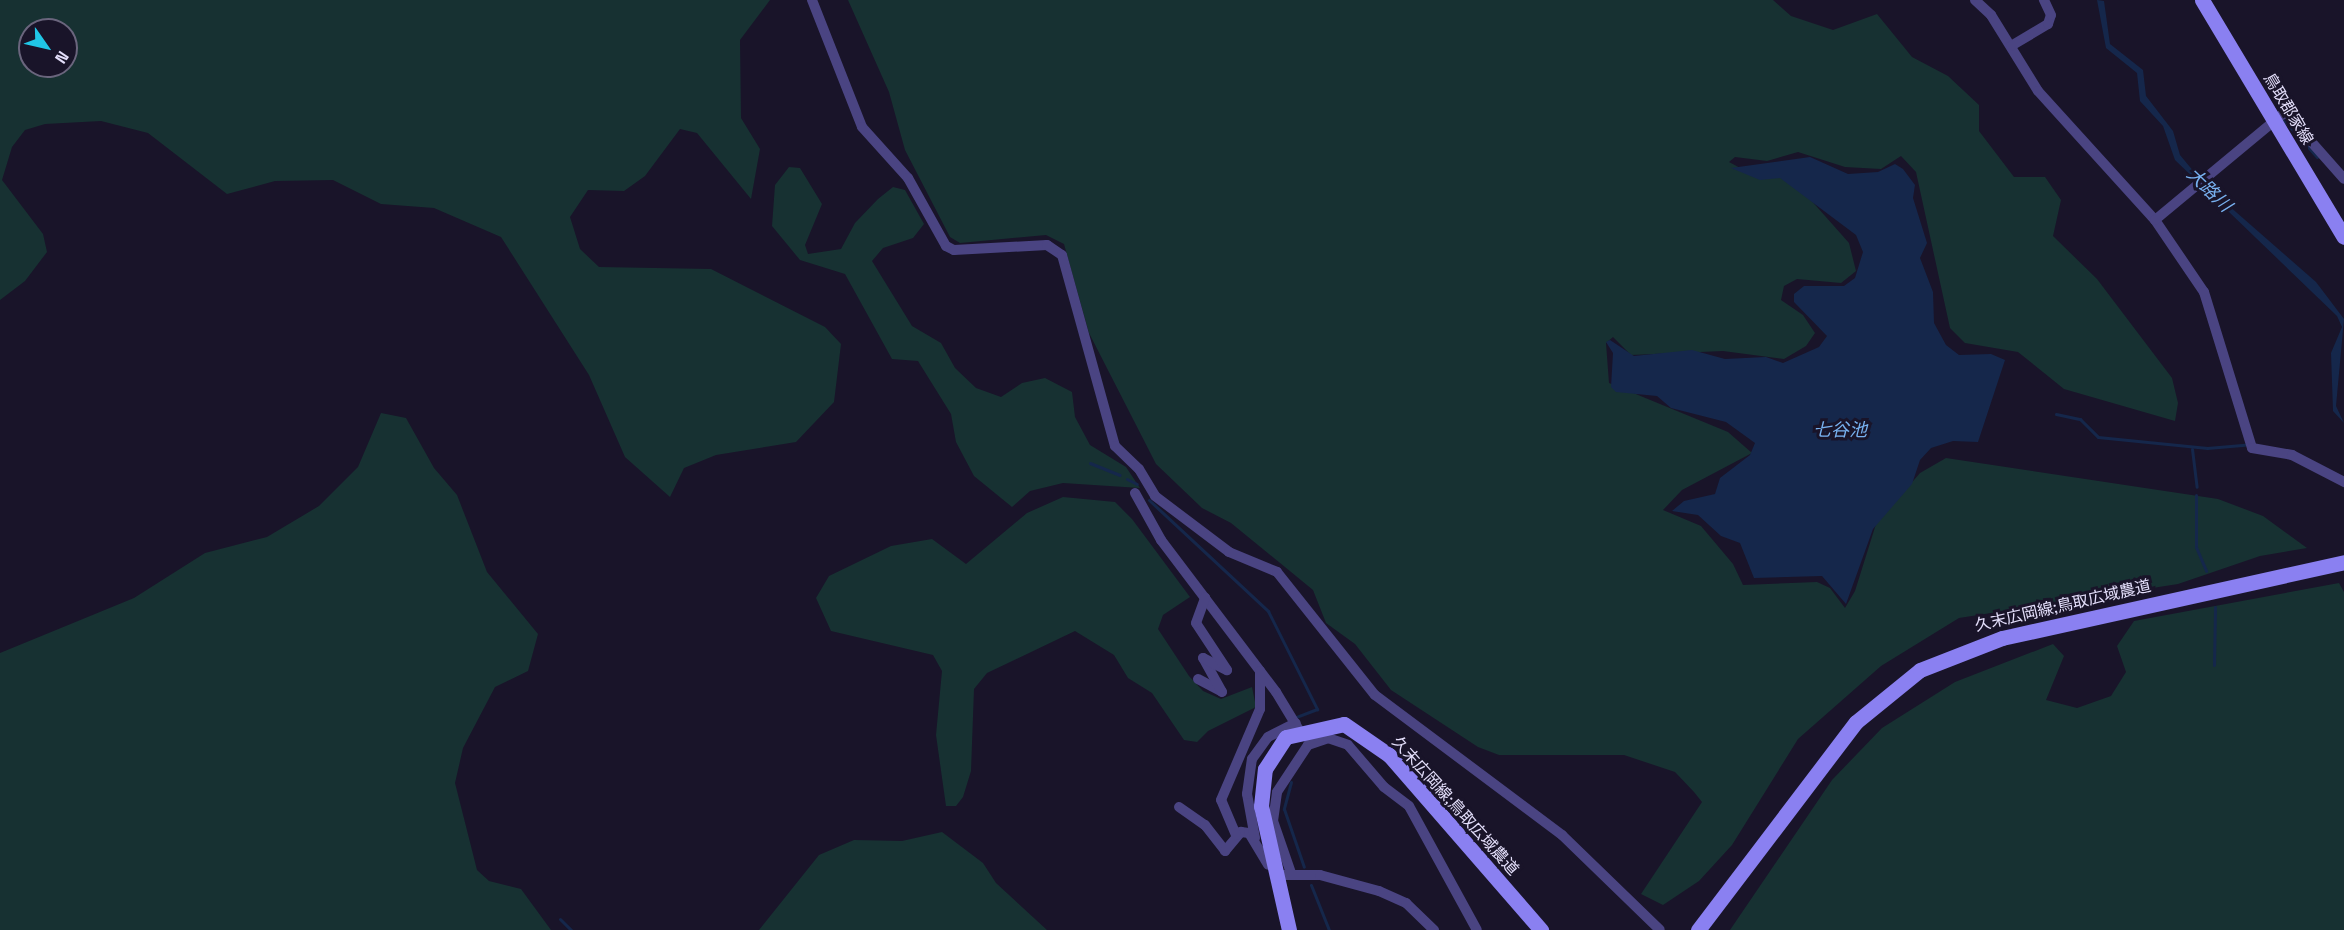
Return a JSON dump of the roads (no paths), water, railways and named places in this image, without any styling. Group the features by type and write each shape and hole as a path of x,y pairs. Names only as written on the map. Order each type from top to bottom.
{"street":[{"path":"812,0 858,121 908,178 946,246 954,250 1047,245 1062,255 1115,446 1139,469 1155,496 1229,552 1277,573 1375,695 1568,840 1660,930"},
{"path":"1975,0 2011,46 2050,106 2155,220 2208,299 2252,448 2292,455 2344,482"},
{"path":"2011,46 2048,24 2051,15 2044,0"},
{"name":"鳥取郡家線","path":"2202,0 2344,237"},
{"path":"2155,220 2285,112 2344,179"},
{"path":"1135,493 1161,540 1260,671 1297,727 1286,737 1265,769 1260,790 1265,830 1280,872 1289,930"},
{"name":"久末広岡線;鳥取広域農道","path":"1698,930 1856,722 1920,670 2002,638 2344,562"},
{"path":"1198,679 1222,692 1203,658 1227,670 1196,623 1205,598"},
{"path":"1236,835 1221,800 1260,709 1260,671"},
{"name":"久末広岡線;鳥取広域農道","path":"1297,727 1344,724 1362,732 1541,930"},
{"path":"1265,830 1277,792 1308,745 1328,738 1348,745 1384,787 1409,806 1477,930"},
{"path":"1179,807 1205,825 1225,850 1236,835 1245,831 1265,830"},
{"path":"1280,872 1379,891 1406,903 1434,930"}],"water":[{"name":"大路川","path":"2097,0 2104,1 2110,44 2143,70 2146,96 2173,131 2180,155 2204,184 2316,282 2344,319 2336,406 2344,423 2333,411 2331,353 2342,327 2337,316 2175,160 2163,126 2140,101 2137,73 2106,48"},
{"name":"七谷池","path":"1810,157 1848,174 1878,172 1895,164 1903,169 1915,185 1913,198 1927,243 1920,258 1933,292 1934,323 1946,345 1959,355 1991,354 2005,360 1978,442 1953,441 1931,448 1920,460 1912,484 1873,529 1846,604 1822,576 1754,578 1740,543 1721,536 1698,515 1672,511 1684,501 1715,494 1720,478 1750,455 1755,443 1726,422 1671,408 1657,396 1616,392 1611,387 1613,353 1606,342 1610,340 1634,356 1692,350 1725,359 1766,357 1783,363 1819,347 1827,336 1794,302 1794,294 1804,286 1844,286 1855,278 1863,252 1856,235 1780,178 1760,180 1731,168"}],"waterway":[{"path":"2283,119 2317,157"},
{"path":"2056,414 2080,419 2098,437 2207,448 2245,445"},
{"path":"2192,449 2197,487"},
{"path":"1090,463 1120,475"},
{"path":"1127,479 1137,484"},
{"path":"2196,495 2196,547 2206,571"},
{"path":"1149,500 1268,611 1317,709 1296,717"},
{"path":"2214,665 2215,607"},
{"path":"1291,782 1284,809 1304,867"},
{"path":"1311,885 1329,930"},
{"path":"560,919 571,930"}]}
